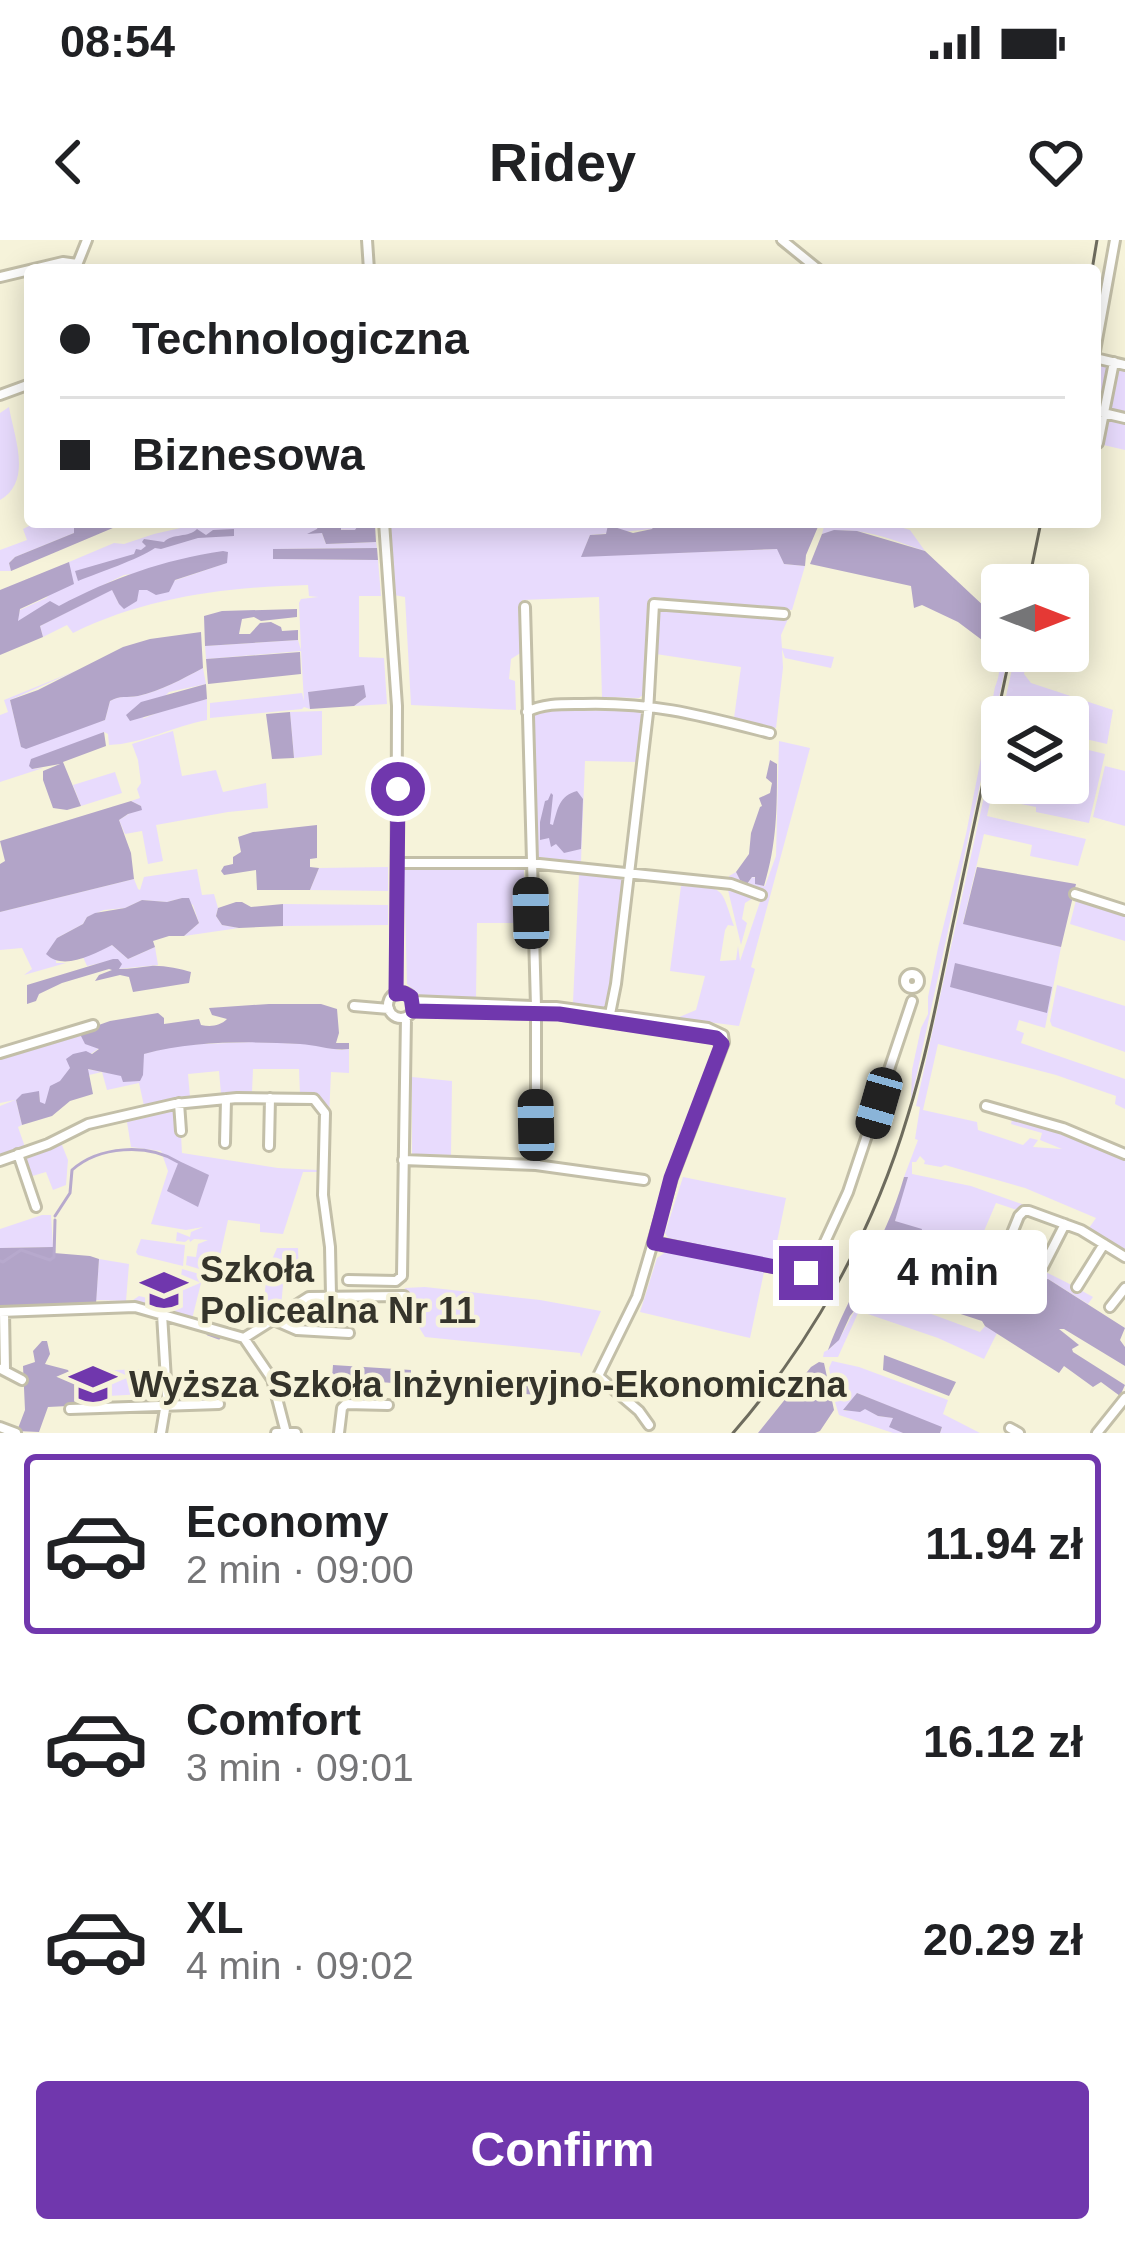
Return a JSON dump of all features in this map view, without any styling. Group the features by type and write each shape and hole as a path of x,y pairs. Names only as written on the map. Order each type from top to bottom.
{"street":[{"path":"782,240 803,264"},
{"path":"1101,320 1115,240"},
{"path":"1101,357 1125,364"},
{"path":"1101,408 1114,362"},
{"path":"384,528 397,706 395,999"},
{"path":"612,1017 648,705 654,604 784,614"},
{"path":"525,608 536,1165"},
{"path":"527,712 562,704 648,705 770,733"},
{"path":"398,863 530,863 728,883 761,895"},
{"path":"1075,894 1125,910"},
{"path":"654,1243 802,1274 812,1270 848,1192 912,1001 912,987"},
{"path":"354,1006 395,999"},
{"path":"395,999 408,1012 533,1009 612,1017 712,1036 722,1044 671,1178 629,1317 598,1376 649,1425"},
{"path":"395,999 408,1012"},
{"path":"348,1280 396,1281 401,1276 408,1012"},
{"path":"0,1053 93,1025"},
{"path":"269,1146 270,1098"},
{"path":"226,1099 226,1143"},
{"path":"0,1161 88,1124 179,1103 314,1100 325,1113 323,1195 332,1295"},
{"path":"179,1103 182,1131"},
{"path":"986,1106 1063,1128 1125,1154"},
{"path":"18,1154 36,1207"},
{"path":"403,1160 536,1165 644,1180"},
{"path":"1008,1243 1024,1211 1065,1224 1125,1257"},
{"path":"1043,1267 1065,1224"},
{"path":"1078,1287 1105,1244"},
{"path":"1110,1307 1125,1288"},
{"path":"244,1338 309,1297 404,1296"},
{"path":"22,1380 2,1369 2,1312 126,1306 244,1338 272,1379 286,1432"},
{"path":"161,1433 166,1405 162,1314"},
{"path":"273,1319 297,1330 349,1333"},
{"path":"1097,1433 1125,1398"},
{"path":"339,1433 346,1404 388,1405"},
{"path":"70,1409 219,1405"},
{"path":"0,1427 16,1433"},
{"path":"276,1433 296,1433"}],"shaded area":[{"path":"1101,365 1125,370 1125,450 1101,444"},
{"path":"9,407 19,470 10,492 0,500 0,413"},
{"path":"74,528 74,533 15,557 9,563 11,571 0,571 0,550 27,540 23,529"},
{"path":"74,528 113,528 11,571 9,563 15,557 74,533"},
{"path":"180,528 357,528 312,533 322,533 326,544 376,542 377,548 273,549 274,559 378,560 381,596 359,596 359,657 384,658 387,704 354,706 366,697 309,692 310,709 210,718 210,703 302,693 304,701 301,651 206,659 205,646 298,640 301,650 299,603 318,597 309,596 308,585 188,596 129,611 73,633 67,625 43,637 40,626 112,589 119,604 138,590 226,563 124,575 17,622 20,610 46,598 70,575 69,562 114,543"},
{"path":"375,528 376,542 326,544 322,533 307,534 317,529"},
{"path":"388,528 653,528 590,535 582,556 778,549 784,564 805,566 792,610 649,598 644,694 639,698 602,697 599,597 522,600 522,652 511,659 509,679 515,681 516,710 411,705 405,597 394,595"},
{"path":"607,528 633,533 817,528 805,566 784,564 777,549 581,557 590,535 606,534"},
{"path":"824,528 903,528 925,551 861,532 822,534"},
{"path":"197,529 206,535 234,529 234,536 155,548 78,581 75,571 134,554 146,546 144,539 164,542"},
{"path":"857,531 925,551 981,603 981,639 922,605 914,608 911,586 810,564 822,534"},
{"path":"377,548 378,560 273,559 273,549"},
{"path":"228,552 227,563 175,580 169,592 156,595 139,590 137,601 124,609 112,590 40,626 43,637 0,655 0,590 69,562 74,584 20,609 18,621 50,601 59,606 138,571"},
{"path":"662,608 788,619 781,635 782,648 834,657 831,668 785,658 782,649 776,728 734,718 741,667 656,654"},
{"path":"297,609 297,617 242,619 239,634 250,634 260,623 271,622 282,631 298,630 298,640 205,646 204,616 222,611"},
{"path":"201,632 203,668 155,691 110,701 105,720 21,747 10,700 123,647"},
{"path":"300,652 301,674 208,684 206,659"},
{"path":"203,668 206,684 169,692 142,719 207,699 207,720 121,744 109,745 104,732 32,769 43,768 0,782 0,715 8,712 4,700 80,669 10,700 21,746 105,720 110,701 155,691"},
{"path":"999,672 1004,672 999,696 993,696"},
{"path":"1011,672 1024,672 1031,683 1070,696 1006,696"},
{"path":"206,684 207,699 130,721 126,715 141,702"},
{"path":"364,685 366,697 354,706 310,709 308,692"},
{"path":"1089,702 1113,710 1107,744 1089,740"},
{"path":"638,710 642,715 637,762 585,761 581,862 538,857 534,711"},
{"path":"322,711 322,755 294,758 290,712"},
{"path":"290,712 294,758 272,759 266,714"},
{"path":"173,731 182,776 216,770 223,792 266,783 268,808 156,825 163,861 148,864 142,831 125,834 119,820 141,806 131,801 140,798 141,783 132,744"},
{"path":"104,732 106,746 63,762 81,806 53,808 43,771 60,764 32,769 31,759"},
{"path":"779,741 810,748 739,1026 677,1018 696,1010 705,976 670,971 681,886 713,889 723,896 734,926 725,930 720,961 736,960 738,946 740,961 763,893 745,903 742,919 747,923 741,945 729,876 736,872 740,880 748,883 752,877 765,886 776,856"},
{"path":"1089,750 1105,754 1089,823 1036,812 1036,807 1021,804 1089,804"},
{"path":"981,758 981,780 911,1101 912,1070"},
{"path":"770,760 777,764 776,811 764,886 755,884 755,877 747,884 736,872 749,854 762,806 759,798 770,793 772,783 766,778"},
{"path":"1105,766 1125,771 1125,826 1093,817"},
{"path":"115,772 122,793 81,806 73,785"},
{"path":"577,791 583,799 581,849 564,853 556,844 551,847 549,838 540,840 540,822 551,793 553,825 563,799"},
{"path":"131,801 142,810 119,820 134,879 0,912 0,864 5,861 0,841"},
{"path":"982,804 990,804 987,816 1086,839 1078,866 1030,856 1032,845 984,834 963,923 1061,947 1045,1028 1019,1020 1016,1030 1024,1033 1021,1043 1125,1079 1125,1109 1115,1104 1116,1096 1056,1075 938,1044 923,1110 977,1122 978,1130 1023,1145 1030,1138 1038,1140 1033,1147 1062,1149 1040,1140 1042,1133 1011,1124 1013,1116 1125,1157 1125,1254 1040,1213 996,1203 978,1245 1079,1289 1093,1297 1088,1304 1048,1279 1039,1290 1006,1277 989,1277 973,1285 942,1273 921,1301 913,1299 936,1264 883,1249 890,1235 985,1265 988,1259 919,1237 895,1221 918,1140 920,1107 916,1106","holes":["920,1156 924,1164 945,1165 1025,1188 1096,1218 1089,1228 971,1186 912,1174 912,1162"]},
{"path":"317,825 317,858 310,859 310,867 319,868 310,890 257,890 256,870 224,875 221,871 241,852 238,837"},
{"path":"388,867 388,891 310,890 319,868"},
{"path":"977,867 1076,884 1061,947 963,924"},
{"path":"197,869 202,895 214,894 222,925 239,928 184,936 199,923 193,905 182,898 142,900 87,917 57,938 56,963 66,963 24,975 32,969 22,948 0,950 0,912 134,879 140,890 144,877"},
{"path":"404,869 524,869 526,923 477,923 476,998 420,996 407,984"},
{"path":"554,870 623,880 606,1008 544,1002 573,1002 579,875"},
{"path":"189,898 199,923 184,936 153,941 155,947 128,959 112,945 69,961 46,954 57,938 95,913 142,900"},
{"path":"1079,899 1125,913 1125,941 1070,924"},
{"path":"236,902 251,907 283,904 283,926 222,925 216,916 218,908"},
{"path":"283,904 388,905 388,925 283,926"},
{"path":"112,945 128,959 155,947 158,965 117,969 118,959 87,966 83,957"},
{"path":"113,959 122,964 119,969 155,966 191,972 189,983 133,992 129,977 95,981 109,969 62,983 27,1004 27,985"},
{"path":"955,963 1052,987 1047,1013 950,987"},
{"path":"1057,985 1125,1006 1125,1052 1052,1026"},
{"path":"321,1004 337,1009 336,1043 349,1043 349,1049 241,1042 144,1054 140,1081 123,1082 121,1076 88,1069 93,1094 70,1101 52,1116 22,1125 16,1100 22,1094 39,1091 40,1102 45,1104 50,1086 70,1068 66,1059 99,1049 85,1044 79,1032 158,1013 164,1024 199,1019 201,1025 215,1025 227,1019 212,1015 209,1008"},
{"path":"79,1032 101,1047 71,1067 45,1105 40,1103 39,1092 16,1100 25,1147 0,1156 0,1106 15,1100 0,1103 0,1054"},
{"path":"253,1042 349,1049 349,1073 331,1072 329,1117 322,1100 300,1095 299,1069 253,1069 252,1092 221,1094 219,1071 188,1074 190,1097 144,1106 139,1083 107,1090 102,1072 89,1075 87,1069 143,1075 143,1054 178,1045"},
{"path":"412,1077 452,1081 451,1155 412,1154"},
{"path":"178,1110 176,1130 182,1153 318,1170 303,1172 283,1234 260,1232 260,1224 228,1220 216,1274 186,1265 187,1256 196,1257 198,1244 208,1240 176,1241 177,1232 190,1237 203,1227 186,1230 151,1224 168,1171 161,1151 131,1147 127,1122"},
{"path":"59,1145 68,1160 66,1185 53,1190 46,1172 29,1177 23,1158"},
{"path":"179,1161 209,1175 198,1207 167,1191"},
{"path":"683,1177 786,1198 773,1261 668,1238 665,1233"},
{"path":"904,1177 908,1177 895,1221 922,1229 920,1237 989,1259 986,1265 890,1235 883,1249 937,1264 913,1299 867,1288 866,1293 907,1305 902,1314 861,1302 828,1350 888,1222"},
{"path":"51,1215 53,1247 0,1248 0,1229"},
{"path":"141,1239 185,1245 183,1266 138,1255"},
{"path":"53,1247 54,1253 99,1259 96,1304 0,1309 0,1248"},
{"path":"277,1248 298,1248 299,1274 284,1274 281,1307 262,1320 267,1271"},
{"path":"666,1252 764,1272 750,1338 640,1312 657,1258"},
{"path":"99,1259 129,1264 126,1301 96,1300"},
{"path":"182,1269 203,1275 192,1319 133,1300 139,1296 177,1305"},
{"path":"998,1272 1039,1290 1048,1279 1125,1328 1120,1340 1125,1366 1059,1329 1079,1345 1073,1352 1125,1385 1120,1396 1101,1382 1093,1387 1064,1366 1059,1373 982,1321 921,1301 942,1273 973,1285 981,1273"},
{"path":"405,1288 601,1311 581,1357 580,1353 425,1337 402,1300"},
{"path":"861,1302 902,1314 907,1305 980,1332 985,1326 997,1333 984,1359 859,1311 838,1357 823,1357"},
{"path":"47,1341 50,1354 45,1364 77,1377 81,1400 88,1405 48,1407 39,1432 17,1431 25,1410 23,1366 35,1362 33,1351"},
{"path":"884,1355 956,1382 949,1396 883,1370"},
{"path":"832,1361 948,1400 943,1414 980,1433 940,1433 942,1428 857,1393 844,1411 865,1408 894,1418 890,1426 903,1433 839,1415 838,1387 833,1392 829,1368"},
{"path":"824,1363 834,1410 820,1431 758,1433 811,1367"},
{"path":"333,1365 565,1388 561,1397 332,1378"},
{"path":"143,1369 144,1394 90,1397 89,1371"},
{"path":"857,1393 942,1427 940,1433 903,1433 889,1427 893,1418 865,1409 843,1410"}],"waterway":[{"path":"55,1216 70,1193 72,1170 96,1156 138,1150 178,1162"},
{"path":"0,1261 21,1250 50,1260 55,1220"},
{"path":"208,1334 219,1338"}],"railway":[{"path":"1093,264 1097,240"},
{"path":"1032,564 1040,528"},
{"path":"733,1433 814,1323 858,1243 894,1158 928,1042 1007,672"}],"place":[{"name":"Szkoła Policealna Nr 11","path":"164,1290"},
{"name":"Wyższa Szkoła Inżynieryjno-Ekonomiczna","path":"93,1384"}],"route":[{"path":"398,789 396,994 411,997 413,1011 559,1014 716,1038 722,1044 671,1178 654,1243 806,1273"}]}
